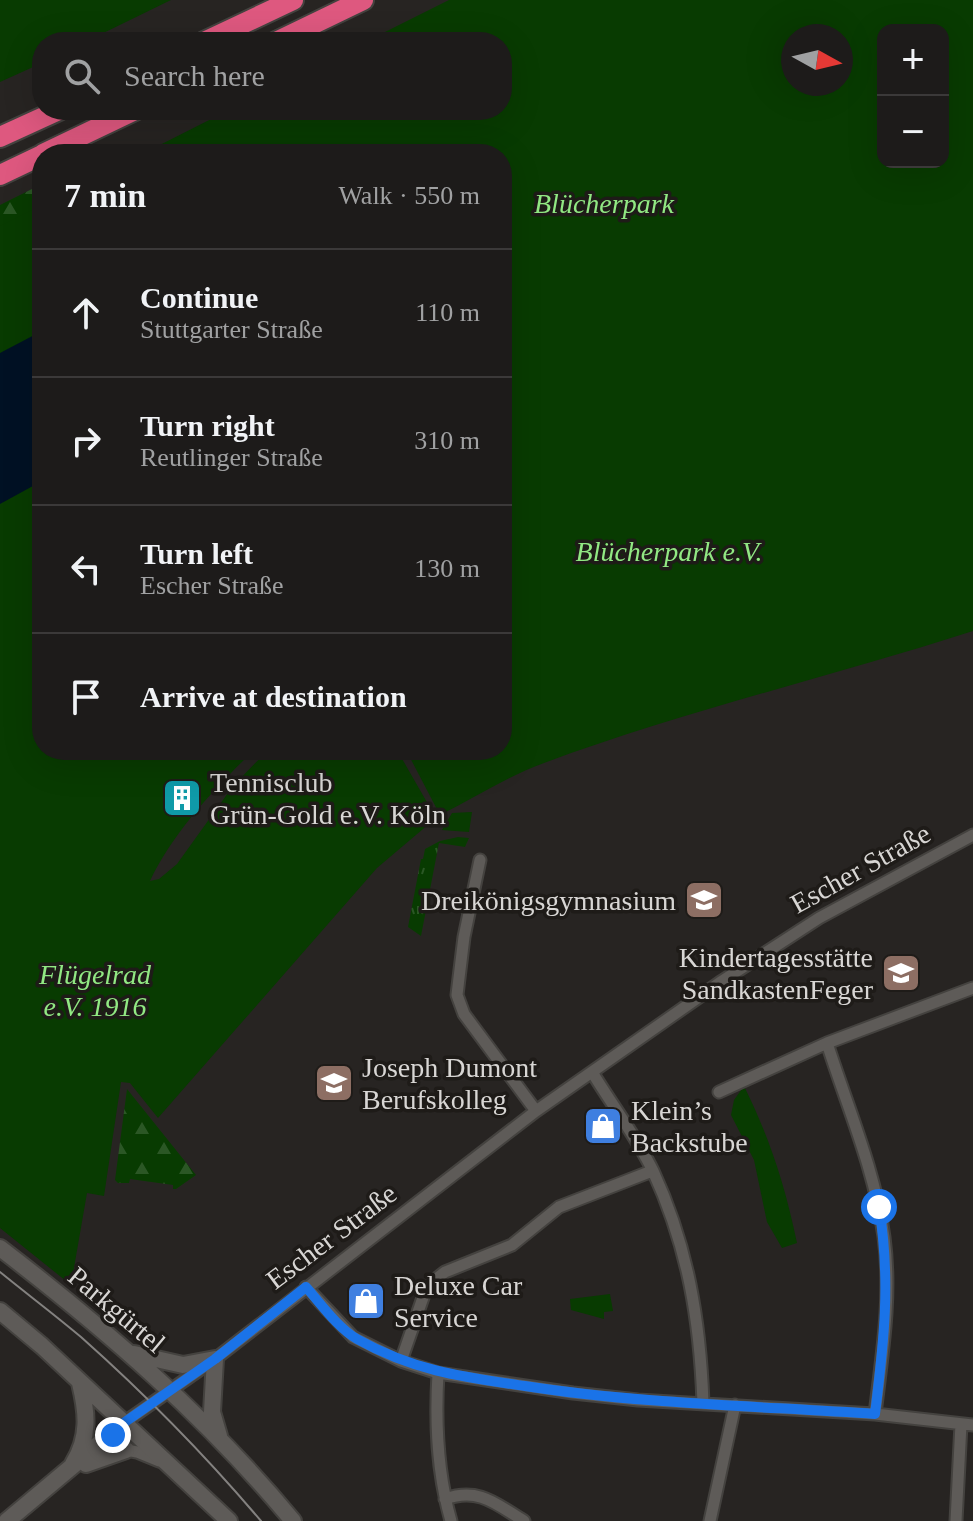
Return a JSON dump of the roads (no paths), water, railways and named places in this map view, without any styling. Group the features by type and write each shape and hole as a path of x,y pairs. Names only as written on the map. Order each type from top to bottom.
{"highway":[{"path":"225,32 293,0"},
{"path":"297,32 363,0"},
{"path":"0,137 37,120"},
{"path":"64,144 114,120"},
{"path":"0,175 32,159"}],"main road":[{"name":"Parkgürtel","path":"0,1248 171,1389 293,1521"},
{"path":"0,1311 125,1422 229,1521"},
{"path":"132,1354 183,1365 215,1359 212,1412 220,1440"},
{"path":"66,1474 82,1446 85,1432 87,1415 79,1381"},
{"name":"Escher Straße","path":"7,1521 125,1422"},
{"path":"66,1474 97,1459 126,1450"}],"street":[{"name":"Escher Straße","path":"125,1422 215,1359 536,1111 722,981 819,918 973,835"},
{"path":"480,860 464,937 457,995 464,1014 536,1111"},
{"path":"719,1092 827,1043 973,988"},
{"path":"827,1043 870,1172 884,1239 887,1321 875,1414"},
{"path":"592,1072 627,1125 652,1171 681,1242 696,1302 703,1403"},
{"path":"401,1361 427,1286 445,1272 512,1245 559,1207 652,1171"},
{"path":"306,1287 353,1337 401,1361 438,1373 573,1393 875,1414 967,1425 956,1521"},
{"path":"438,1373 440,1480 451,1521"},
{"path":"710,1521 735,1405"},
{"path":"126,1450 170,1466"},
{"path":"445,1499 460,1494 478,1495 524,1521"}],"water":[{"path":"32,336 32,486 0,504 0,353"}],"tram line":[{"path":"0,1272 81,1337 128,1381 197,1449 261,1521"}],"place":[{"name":"Tennisclub Grün-Gold e.V. Köln","path":"182,798"},
{"name":"Dreikönigsgymnasium","path":"704,900"},
{"name":"Kindertagesstätte SandkastenFeger","path":"901,973"},
{"name":"Joseph Dumont Berufskolleg","path":"334,1083"},
{"name":"Klein’s Backstube","path":"603,1126"},
{"name":"Deluxe Car Service","path":"366,1301"}],"park label":[{"name":"Blücherpark","path":"604,203"},
{"name":"Blücherpark e.V.","path":"669,551"},
{"name":"Flügelrad e.V. 1916","path":"95,990"}]}
